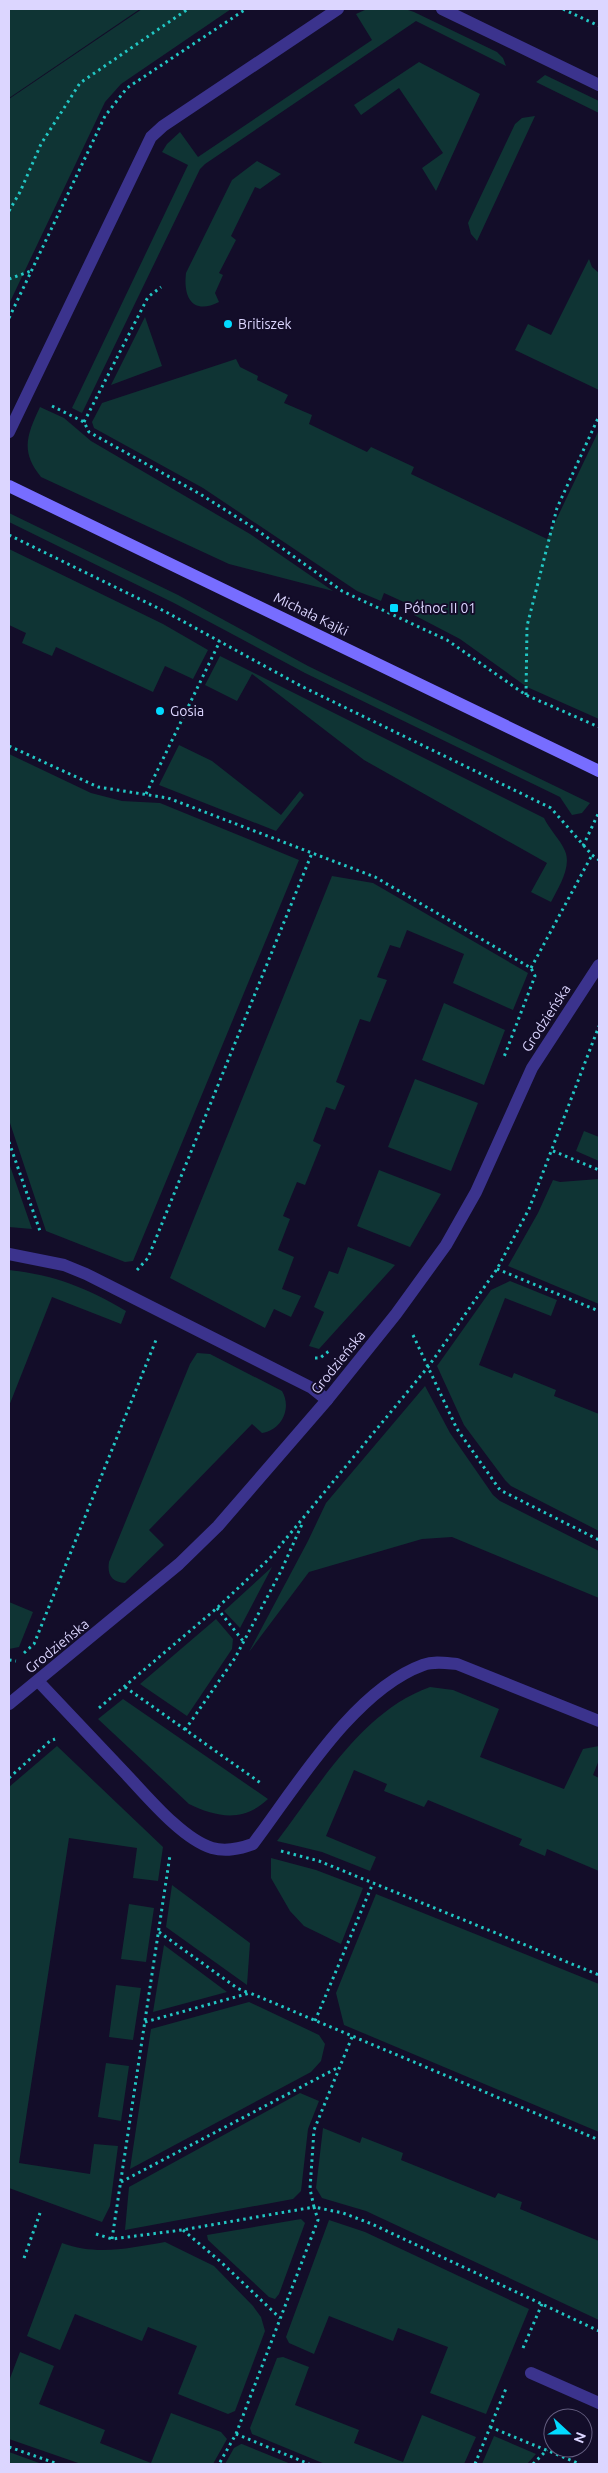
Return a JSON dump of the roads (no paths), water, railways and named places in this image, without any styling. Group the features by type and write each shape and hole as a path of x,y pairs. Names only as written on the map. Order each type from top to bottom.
{"street":[{"path":"9,432 150,137 163,126 338,9"},
{"path":"442,9 599,85"},
{"name":"Michała Kajki","path":"9,486 599,771"},
{"name":"Grodzieńska","path":"9,1704 179,1564 246,1495 327,1400 396,1314 446,1245 476,1192 532,1068 599,965"},
{"path":"9,1254 64,1264 166,1313 312,1388 327,1400"},
{"path":"38,1681 171,1820 200,1842 210,1847 224,1850 239,1849 252,1844 343,1724 373,1694 407,1672 424,1664 438,1662 457,1664 599,1720"},
{"path":"531,2373 599,2403"}],"place":[{"name":"Britiszek","path":"228,324"},
{"name":"Północ II 01","path":"394,608"},
{"name":"Gosia","path":"160,711"}]}
